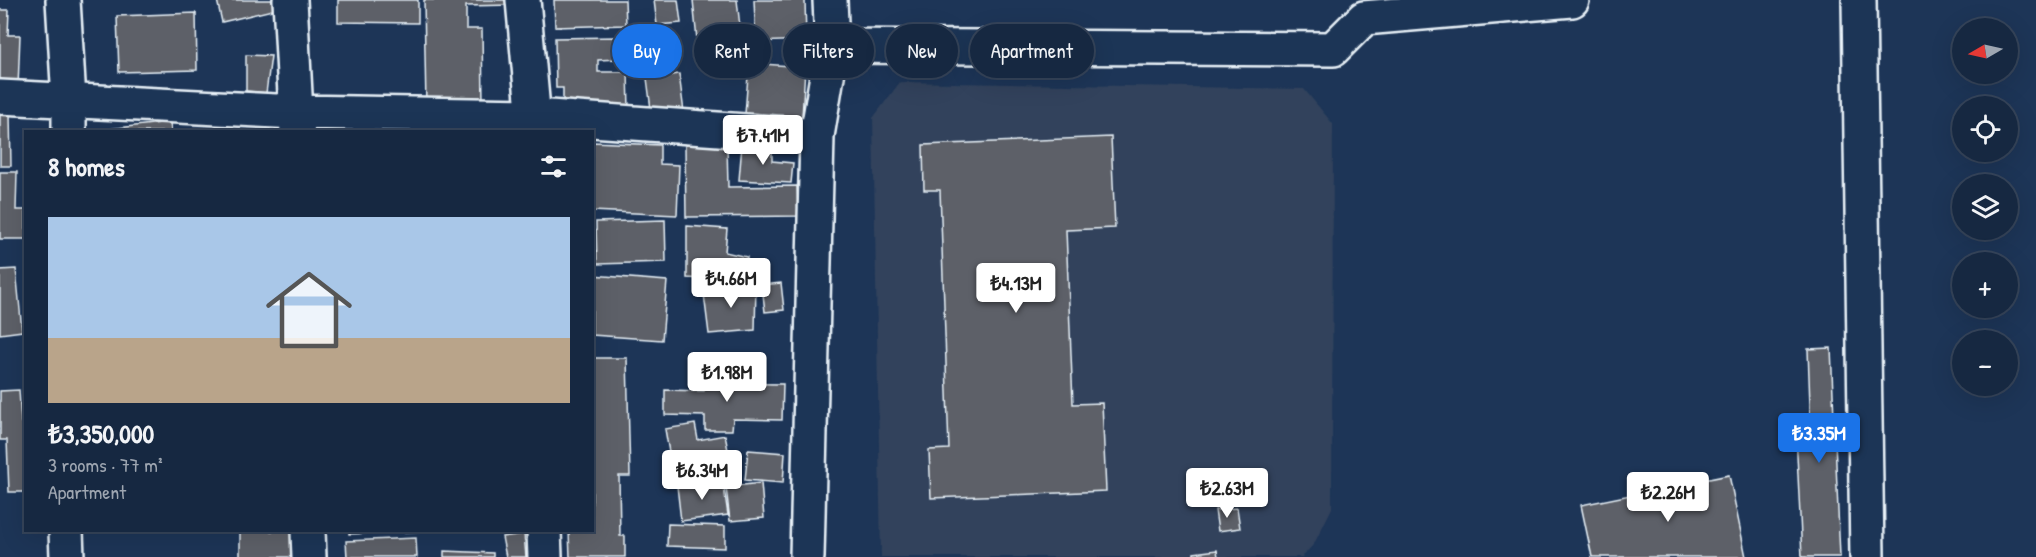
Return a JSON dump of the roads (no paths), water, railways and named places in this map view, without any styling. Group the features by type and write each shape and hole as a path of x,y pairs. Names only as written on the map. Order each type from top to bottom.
{"street":[{"path":"63,0 69,130"},
{"path":"290,0 296,122"},
{"path":"523,0 535,124"},
{"path":"830,0 831,24"},
{"path":"874,46 1333,49 1364,18 1572,0"},
{"path":"1859,0 1867,557"},
{"path":"807,557 817,136 827,78"},
{"path":"0,98 69,100 296,122 535,124 817,136"},
{"path":"66,532 67,557"},
{"path":"308,532 309,557"},
{"path":"544,532 545,557"}]}
